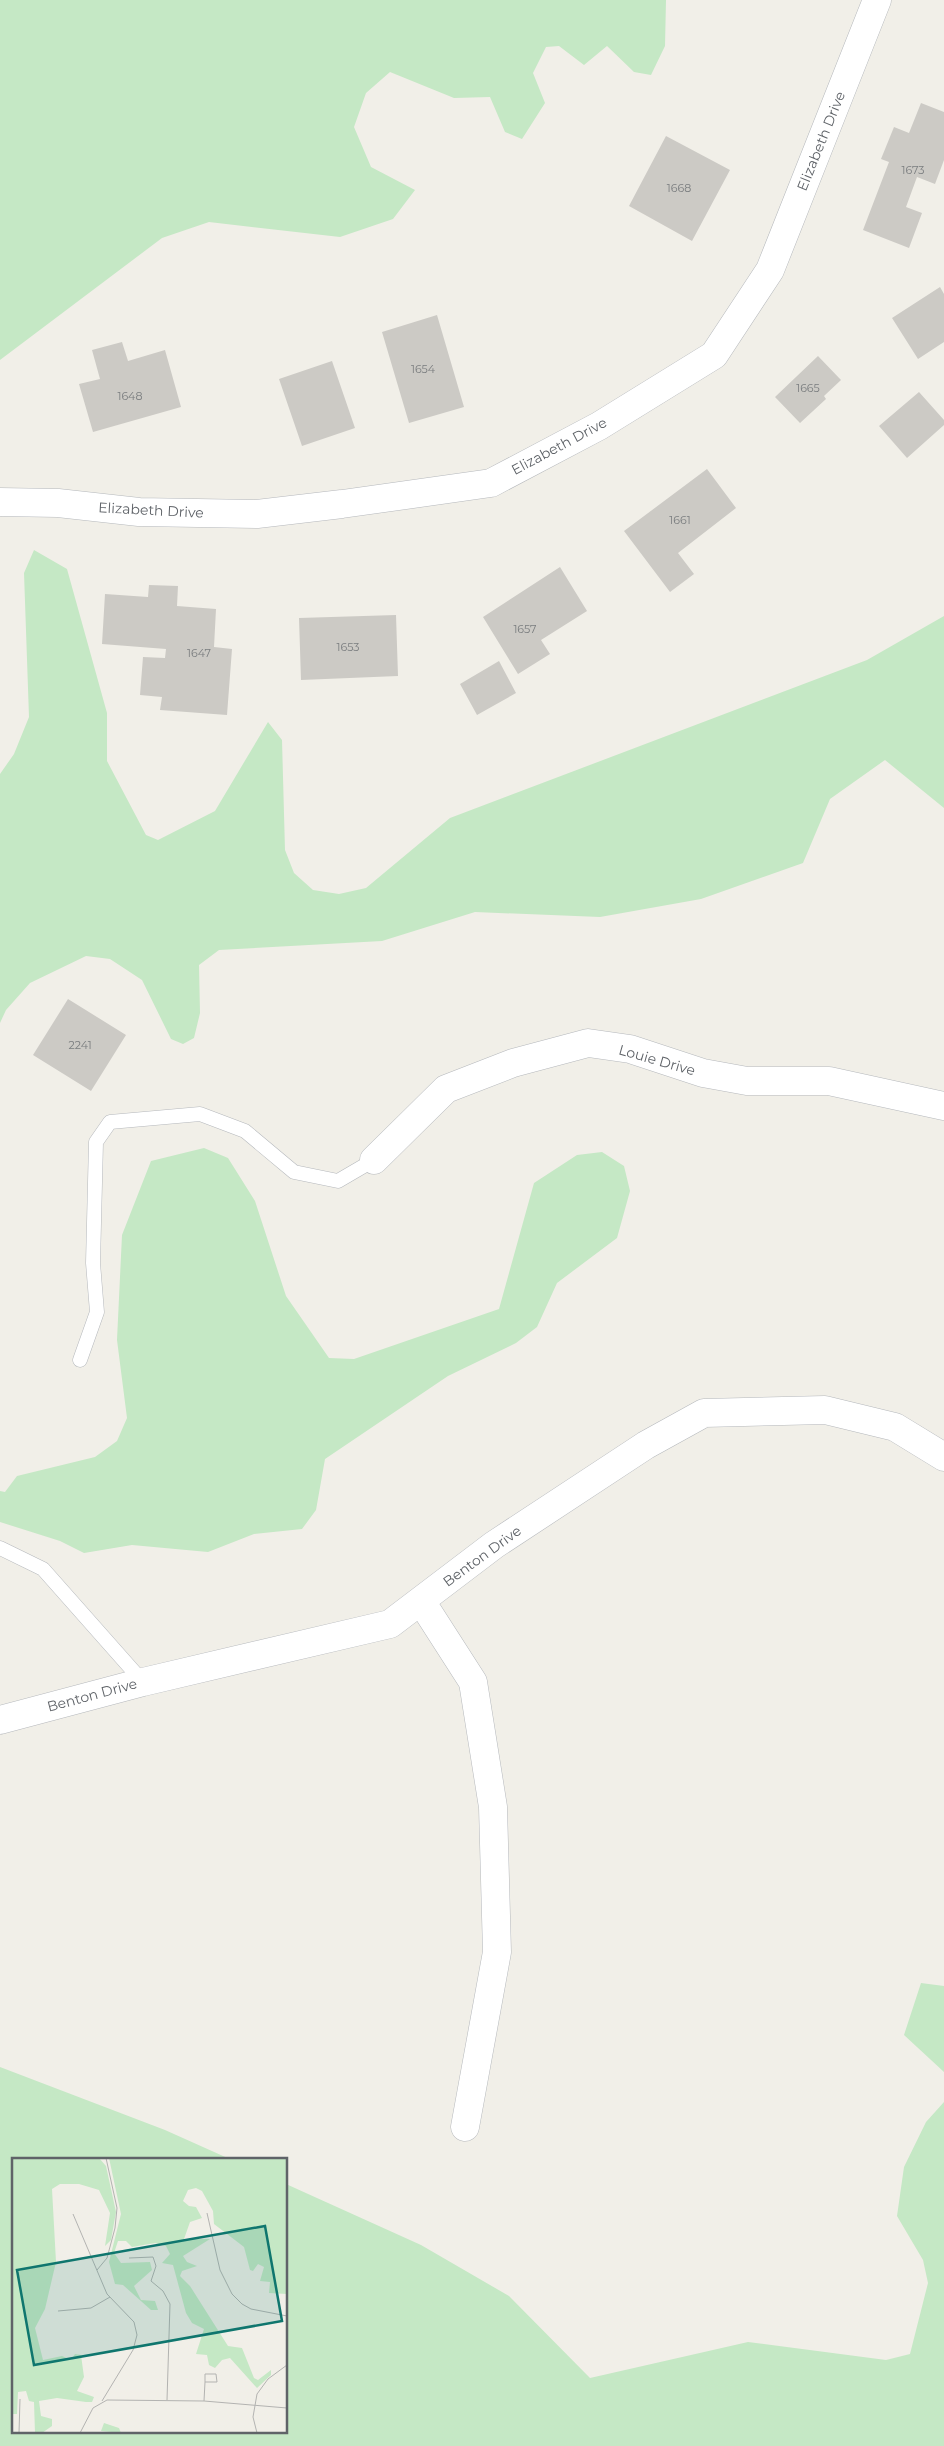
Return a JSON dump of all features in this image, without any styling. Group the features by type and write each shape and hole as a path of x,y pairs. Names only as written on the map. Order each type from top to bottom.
{"street":[{"name":"Elizabeth Drive","path":"0,502 58,503 139,512 257,514 342,504 491,483 599,426 714,354 770,270 877,0"},
{"name":"Louie Drive","path":"374,1160 446,1089 513,1063 588,1044 630,1049 702,1073 747,1081 829,1081 944,1106"},
{"name":"Benton Drive","path":"0,1720 143,1682 390,1624 494,1545 646,1446 704,1413 825,1410 895,1427 944,1457"},
{"path":"421,1601 473,1682 493,1807 497,1952 465,2127"}],"lane":[{"path":"80,1360 97,1312 92,1262 96,1142 110,1122 200,1114 245,1131 294,1172 338,1180 374,1160"},
{"path":"0,1548 43,1569 143,1682"}],"green space":[{"path":"0,0 666,0 665,46 651,75 634,72 607,46 584,65 559,46 546,47 533,73 545,103 522,139 505,132 490,97 454,98 390,72 366,93 354,127 371,167 415,190 393,219 340,237 209,222 162,238 0,360"},
{"path":"34,550 67,569 107,713 107,761 146,835 158,840 215,811 268,722 282,740 285,850 294,873 313,890 339,894 366,888 450,818 867,660 944,616 944,808 885,760 830,799 803,863 701,899 600,917 475,912 382,941 219,950 199,965 200,1013 194,1038 183,1044 171,1039 142,980 110,959 86,956 30,983 6,1010 0,1023 0,774 14,754 29,717 24,573"},
{"path":"204,1148 228,1158 255,1201 286,1296 329,1358 354,1359 499,1309 534,1183 577,1155 602,1152 624,1166 630,1191 617,1238 557,1283 537,1327 516,1343 448,1376 325,1459 316,1510 302,1529 254,1534 208,1552 132,1545 84,1553 60,1541 0,1522 0,1491 5,1492 17,1476 95,1457 117,1441 127,1418 117,1340 122,1235 151,1161"},
{"path":"921,1983 944,1986 944,2072 904,2035"},
{"path":"0,2067 165,2130 228,2158 12,2158 12,2434 288,2434 288,2185 421,2245 509,2296 590,2378 748,2342 886,2360 910,2354 928,2283 923,2260 897,2216 904,2167 926,2122 944,2102 944,2446 0,2446"}],"building":[{"path":"921,103 944,112 944,160 935,184 917,177 906,207 922,213 909,248 863,230 889,162 881,159 894,127 909,133"},
{"path":"666,136 730,170 692,241 629,206"},
{"path":"940,287 944,294 944,342 918,359 892,318"},
{"path":"437,315 464,407 409,423 382,332"},
{"path":"122,342 128,361 165,350 181,407 93,432 79,384 100,379 92,350"},
{"path":"818,356 841,380 824,396 826,399 800,423 775,397"},
{"path":"332,361 355,428 302,446 279,379"},
{"path":"919,392 944,420 944,425 907,458 879,426"},
{"path":"707,469 736,508 678,553 694,574 670,592 624,531"},
{"path":"560,567 587,611 541,640 550,654 518,674 483,617"},
{"path":"149,585 178,586 177,606 216,609 214,647 232,649 227,715 160,710 162,697 140,695 143,657 165,658 166,649 102,644 105,594 148,597"},
{"path":"396,615 398,676 301,680 299,618"},
{"path":"499,661 516,693 477,715 460,684"},
{"path":"68,999 126,1035 91,1091 33,1055"}]}
